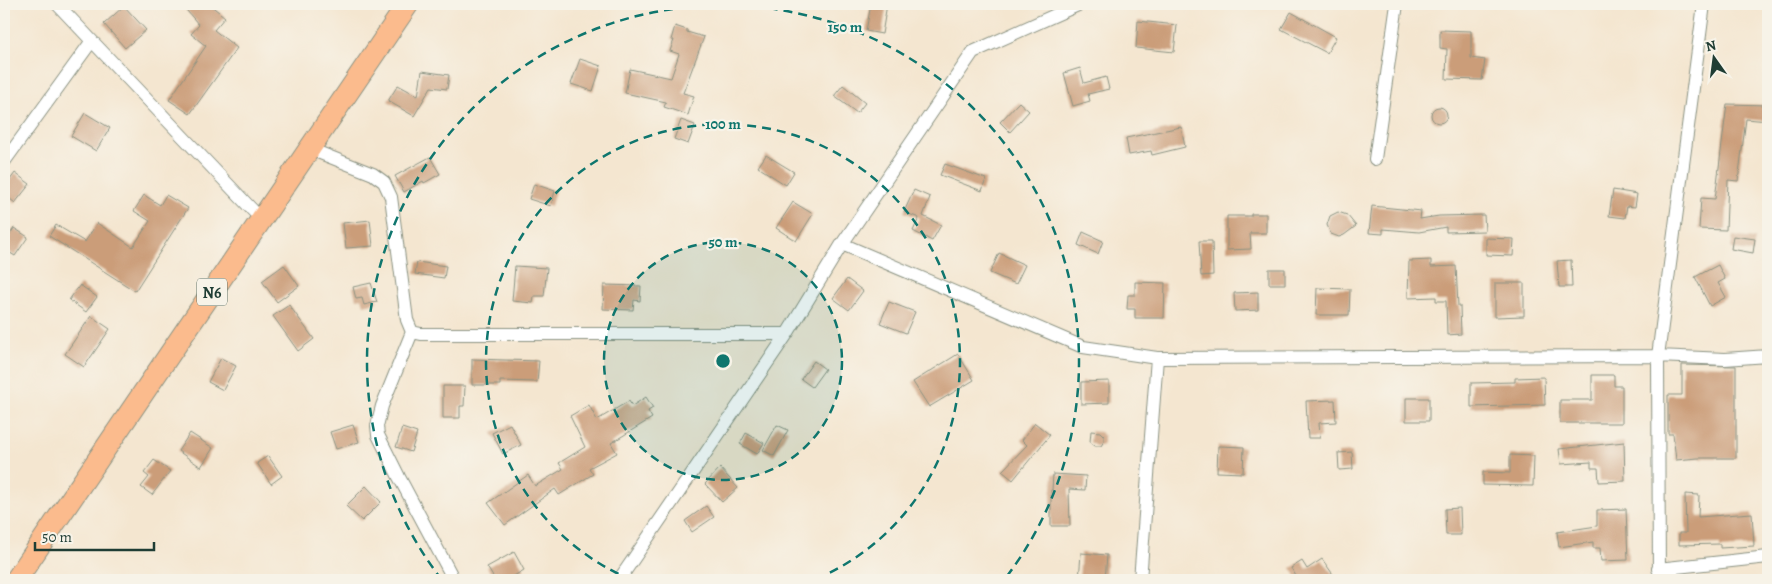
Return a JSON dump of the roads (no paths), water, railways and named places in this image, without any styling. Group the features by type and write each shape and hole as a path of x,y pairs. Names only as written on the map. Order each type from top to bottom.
{"highway":[{"name":"N6","path":"16,580 408,4"}],"street":[{"path":"57,4 261,219"},
{"path":"619,580 787,334 842,244 973,52 1080,4"},
{"path":"1375,159 1398,4"},
{"path":"1704,4 1658,356 1658,575 1768,557"},
{"path":"4,162 91,42"},
{"path":"310,149 373,174 384,182 391,197 407,320 412,332 382,406 377,426 378,435 454,580"},
{"path":"842,244 1083,347 1157,358 1658,356 1725,359 1768,356"},
{"path":"412,332 421,334 787,334"},
{"path":"1140,580 1157,358"},
{"path":"4,578 8,580"}]}
